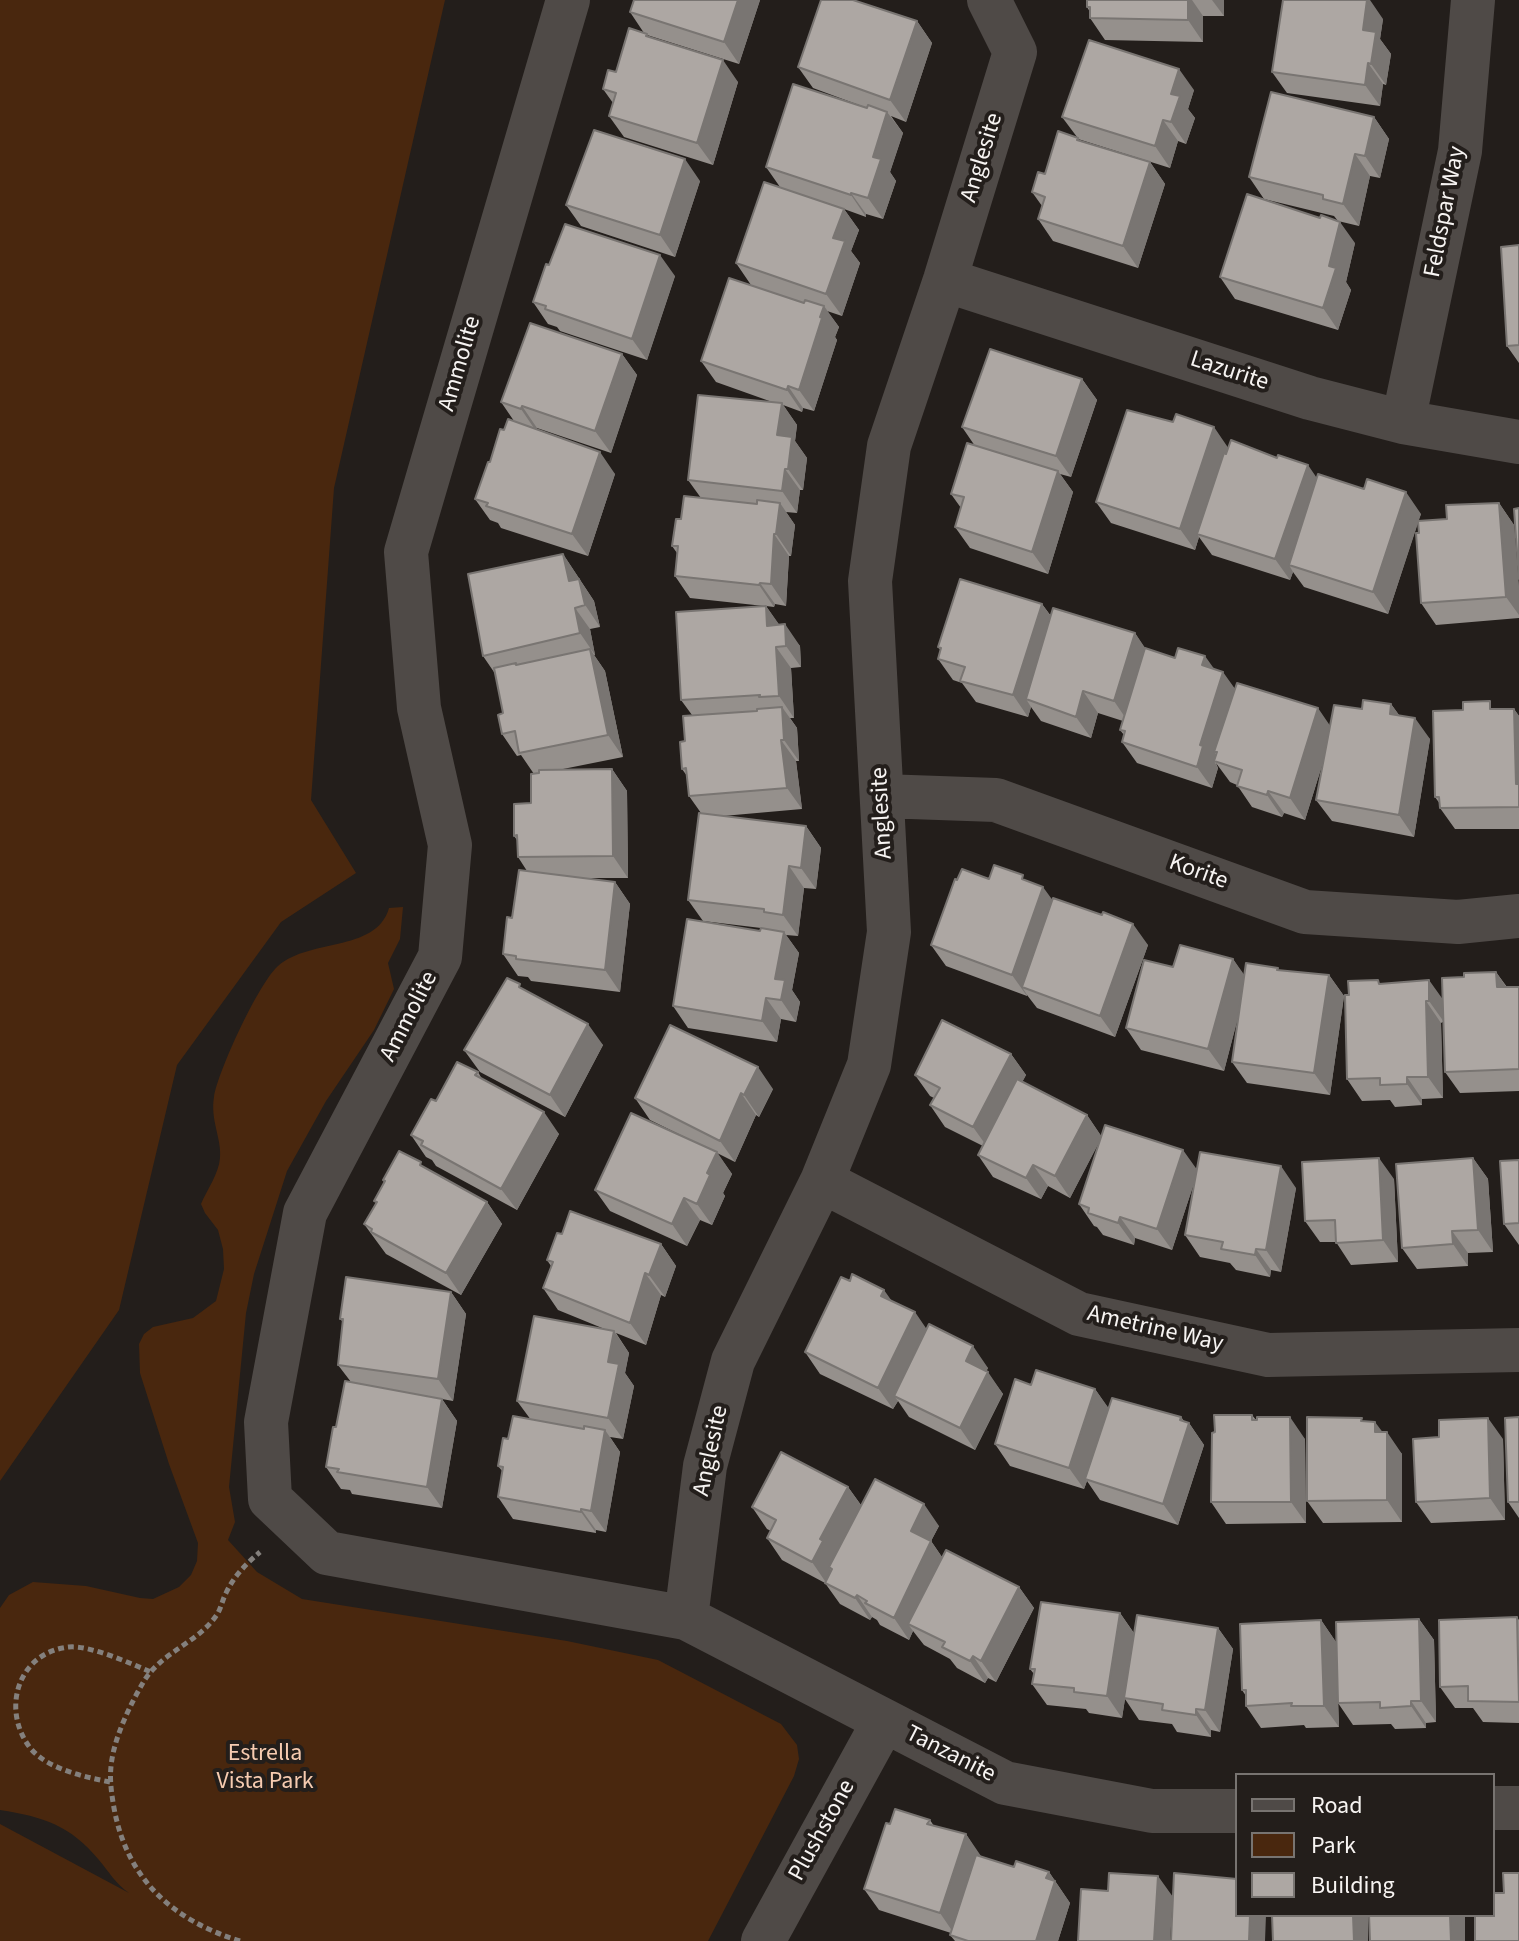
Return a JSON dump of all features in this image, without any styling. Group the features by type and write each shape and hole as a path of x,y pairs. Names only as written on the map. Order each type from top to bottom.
{"street":[{"name":"Ammolite","path":"568,0 406,552 419,708 450,845 440,957 305,1213 266,1422 270,1499 327,1553 686,1618"},
{"name":"Anglesite","path":"686,1618 705,1466 733,1361 822,1181 869,1065 889,932 870,581 889,446 945,280 1015,52 989,0"},
{"name":"Feldspar Way","path":"1403,422 1460,151 1473,0"},
{"name":"Lazurite","path":"945,280 1310,398 1403,422 1519,442"},
{"name":"Korite","path":"882,796 996,800 1305,912 1458,922 1519,916"},
{"name":"Ametrine Way","path":"822,1181 1079,1314 1268,1355 1519,1350"},
{"name":"Tanzanite","path":"686,1618 1005,1783 1152,1811 1235,1811"},
{"name":"Plushstone","path":"763,1941 884,1721"},
{"path":"1495,1808 1519,1808"}],"path":[{"path":"240,1941 216,1934 182,1916 147,1885 126,1852 117,1821 110,1782 112,1758 145,1679 173,1651 197,1636 217,1615 238,1572 293,1521"},
{"path":"110,1782 52,1764 31,1749 18,1725 13,1699 21,1674 45,1653 72,1646 116,1657 151,1672"}],"green space":[{"path":"0,0 445,0 334,488 311,800 356,873 281,922 177,1065 119,1310 0,1481"},
{"name":"Estrella Vista Park","path":"403,907 400,939 388,963 394,989 374,1030 326,1101 287,1171 254,1274 246,1313 229,1487 235,1522 228,1540 257,1572 302,1599 567,1641 658,1660 781,1724 797,1745 799,1759 794,1776 708,1941 0,1941 0,1824 129,1893 88,1848 67,1831 43,1820 0,1810 0,1608 9,1595 33,1582 86,1586 153,1599 179,1587 191,1575 197,1561 198,1543 140,1373 139,1344 144,1334 153,1327 193,1318 216,1301 224,1269 223,1249 218,1230 201,1204 220,1158 213,1105 217,1084 249,1011 275,969 304,952 370,932 382,923 389,908"}],"building":[{"path":"634,0 738,0 724,42 630,12"},
{"path":"821,0 853,0 917,21 890,100 798,67"},
{"path":"1087,0 1188,0 1188,20 1090,18"},
{"path":"1283,0 1367,0 1363,30 1376,32 1365,85 1272,72"},
{"path":"629,28 723,60 697,143 609,116 616,93 603,89 608,70 616,72"},
{"path":"1089,40 1179,69 1171,94 1180,96 1171,122 1163,120 1155,146 1062,117"},
{"path":"793,84 887,112 873,157 881,159 868,198 766,167"},
{"path":"1271,92 1374,117 1365,156 1355,154 1343,204 1323,199 1323,195 1249,177"},
{"path":"594,130 685,159 660,235 566,205"},
{"path":"1058,131 1077,140 1150,162 1123,246 1038,219 1045,197 1032,192 1038,172 1045,174"},
{"path":"764,182 844,209 833,238 845,241 826,294 736,263"},
{"path":"1247,194 1340,222 1329,266 1336,268 1323,308 1220,277"},
{"path":"565,224 660,255 632,339 533,302"},
{"path":"1519,245 1519,345 1507,346 1501,247"},
{"path":"729,278 804,303 805,300 824,306 799,390 788,386 787,390 701,361"},
{"path":"530,323 622,354 595,431 501,402"},
{"path":"990,349 1082,379 1056,456 962,427"},
{"path":"698,395 782,403 777,435 792,437 782,491 688,480"},
{"path":"1127,410 1173,422 1176,414 1214,427 1180,529 1096,502"},
{"path":"508,419 600,452 572,534 486,506 488,503 475,499 500,429 504,430"},
{"path":"1231,440 1277,458 1278,455 1308,465 1275,559 1197,534"},
{"path":"967,443 1058,471 1032,552 955,527 964,497 951,494"},
{"path":"1318,474 1364,489 1367,479 1406,492 1373,592 1289,565"},
{"path":"684,496 757,504 757,500 780,503 774,534 771,584 675,576 678,546 672,546 676,519 681,519"},
{"path":"1499,503 1506,597 1421,603 1416,533 1419,533 1418,521 1447,519 1446,505"},
{"path":"1519,508 1519,579 1514,509"},
{"path":"563,554 569,581 579,579 585,605 575,608 580,633 483,656 468,574"},
{"path":"960,579 1042,604 1013,695 960,681 965,667 938,659 941,648 938,647"},
{"path":"766,606 767,626 785,624 786,646 776,647 779,696 681,700 676,612"},
{"path":"1053,608 1135,633 1114,701 1083,691 1076,717 1026,699"},
{"path":"1145,648 1175,658 1178,648 1205,656 1202,665 1223,672 1200,745 1203,746 1197,767 1122,742 1125,731 1120,730"},
{"path":"590,649 608,735 519,753 515,731 502,734 498,715 503,713 494,668"},
{"path":"1237,683 1318,708 1290,798 1237,786 1242,770 1214,761 1217,752 1214,752"},
{"path":"1363,700 1391,704 1390,714 1415,718 1399,815 1316,800 1334,705 1362,709"},
{"path":"1490,701 1490,709 1514,709 1519,807 1440,808 1439,797 1435,797 1433,711 1463,710 1463,702"},
{"path":"782,707 784,740 781,740 787,788 689,796 686,768 682,769 680,742 685,741 683,716"},
{"path":"612,769 613,856 518,857 517,835 514,836 514,804 531,803 531,774 539,773 539,770"},
{"path":"699,813 806,826 801,868 789,866 783,915 764,912 764,909 688,900"},
{"path":"994,865 1023,875 1022,879 1043,887 1012,975 931,945 955,879 962,869 989,879"},
{"path":"519,870 615,882 605,970 516,959 516,956 503,954 507,917 512,918"},
{"path":"1053,898 1133,924 1100,1016 1022,987"},
{"path":"687,919 784,932 775,979 785,980 781,1000 766,998 762,1021 673,1006"},
{"path":"1180,945 1233,959 1208,1049 1126,1028 1144,960 1173,967"},
{"path":"1246,963 1277,970 1329,975 1314,1073 1232,1062"},
{"path":"1496,972 1497,987 1519,987 1519,1069 1445,1072 1442,978 1464,977 1464,973"},
{"path":"507,978 588,1024 550,1095 464,1050"},
{"path":"1378,980 1379,984 1429,980 1429,1001 1426,1001 1428,1077 1407,1077 1407,1084 1380,1085 1380,1078 1347,1079 1345,995 1349,995 1348,981"},
{"path":"942,1020 1011,1054 973,1127 930,1105 940,1088 915,1075"},
{"path":"670,1025 758,1067 744,1095 741,1093 720,1141 635,1098"},
{"path":"457,1062 544,1112 501,1189 421,1145 423,1141 411,1135 431,1099 436,1101"},
{"path":"1017,1079 1087,1115 1055,1176 1033,1165 1026,1178 978,1155"},
{"path":"631,1113 717,1152 697,1204 684,1198 672,1224 595,1190"},
{"path":"1105,1125 1183,1150 1157,1229 1120,1217 1118,1223 1088,1213 1089,1208 1079,1204"},
{"path":"399,1151 487,1202 446,1273 371,1232 372,1229 364,1224"},
{"path":"1200,1152 1281,1166 1266,1250 1256,1249 1255,1255 1221,1249 1223,1242 1185,1235"},
{"path":"1379,1158 1383,1240 1336,1243 1335,1220 1305,1221 1302,1162"},
{"path":"1473,1158 1478,1230 1452,1231 1453,1244 1402,1248 1396,1164"},
{"path":"1519,1160 1519,1223 1504,1224 1500,1161"},
{"path":"570,1211 661,1244 649,1275 645,1273 630,1323 543,1288 553,1262 547,1260 557,1233 562,1234"},
{"path":"852,1274 884,1290 881,1296 915,1312 878,1388 805,1352 841,1277 850,1281"},
{"path":"346,1277 451,1292 438,1379 338,1365"},
{"path":"534,1316 614,1331 608,1362 619,1364 608,1418 517,1401"},
{"path":"929,1324 973,1346 966,1361 988,1372 960,1428 894,1396"},
{"path":"1036,1370 1095,1389 1069,1468 995,1444 1015,1379 1031,1385"},
{"path":"345,1381 442,1399 427,1487 337,1472 339,1469 326,1467"},
{"path":"1112,1398 1181,1417 1180,1420 1189,1423 1163,1504 1085,1479"},
{"path":"1214,1415 1252,1415 1252,1420 1257,1420 1257,1417 1290,1417 1291,1502 1211,1502"},
{"path":"513,1416 605,1430 591,1511 581,1509 581,1512 498,1497 503,1467 498,1466 503,1438 508,1439"},
{"path":"1307,1417 1362,1418 1361,1421 1375,1422 1375,1432 1387,1432 1387,1500 1307,1501"},
{"path":"1519,1417 1519,1502 1508,1502 1505,1418"},
{"path":"1488,1418 1490,1498 1416,1502 1413,1439 1439,1437 1439,1420"},
{"path":"781,1452 848,1487 820,1539 823,1541 812,1562 767,1538 776,1520 752,1507"},
{"path":"875,1479 924,1504 911,1531 931,1541 894,1618 865,1603 867,1601 857,1595 855,1598 825,1583 832,1569 829,1567"},
{"path":"946,1550 1019,1587 981,1661 973,1656 970,1661 942,1647 945,1642 908,1624"},
{"path":"1041,1602 1120,1613 1107,1696 1074,1692 1074,1688 1032,1684 1035,1669 1030,1669"},
{"path":"1137,1615 1218,1628 1205,1710 1196,1709 1196,1715 1162,1710 1163,1704 1124,1698"},
{"path":"1517,1617 1519,1702 1468,1701 1468,1686 1440,1687 1439,1620"},
{"path":"1419,1619 1421,1701 1411,1701 1411,1706 1380,1708 1380,1702 1338,1703 1336,1622"},
{"path":"1321,1620 1324,1706 1291,1706 1292,1703 1246,1706 1246,1690 1242,1690 1240,1624"},
{"path":"895,1809 930,1820 927,1824 966,1834 940,1913 864,1889 886,1823 890,1824"},
{"path":"976,1855 1014,1867 1016,1861 1049,1872 1046,1878 1055,1881 1036,1941 968,1941 950,1935"},
{"path":"1109,1873 1158,1876 1154,1941 1078,1941 1081,1889 1108,1891"},
{"path":"1174,1873 1235,1879 1235,1917 1250,1917 1249,1941 1171,1941"},
{"path":"1503,1873 1519,1873 1519,1941 1475,1941 1475,1917 1495,1917 1495,1893 1504,1893"},
{"path":"1272,1917 1353,1917 1354,1941 1273,1941"},
{"path":"1369,1917 1450,1917 1451,1941 1370,1941"}]}
